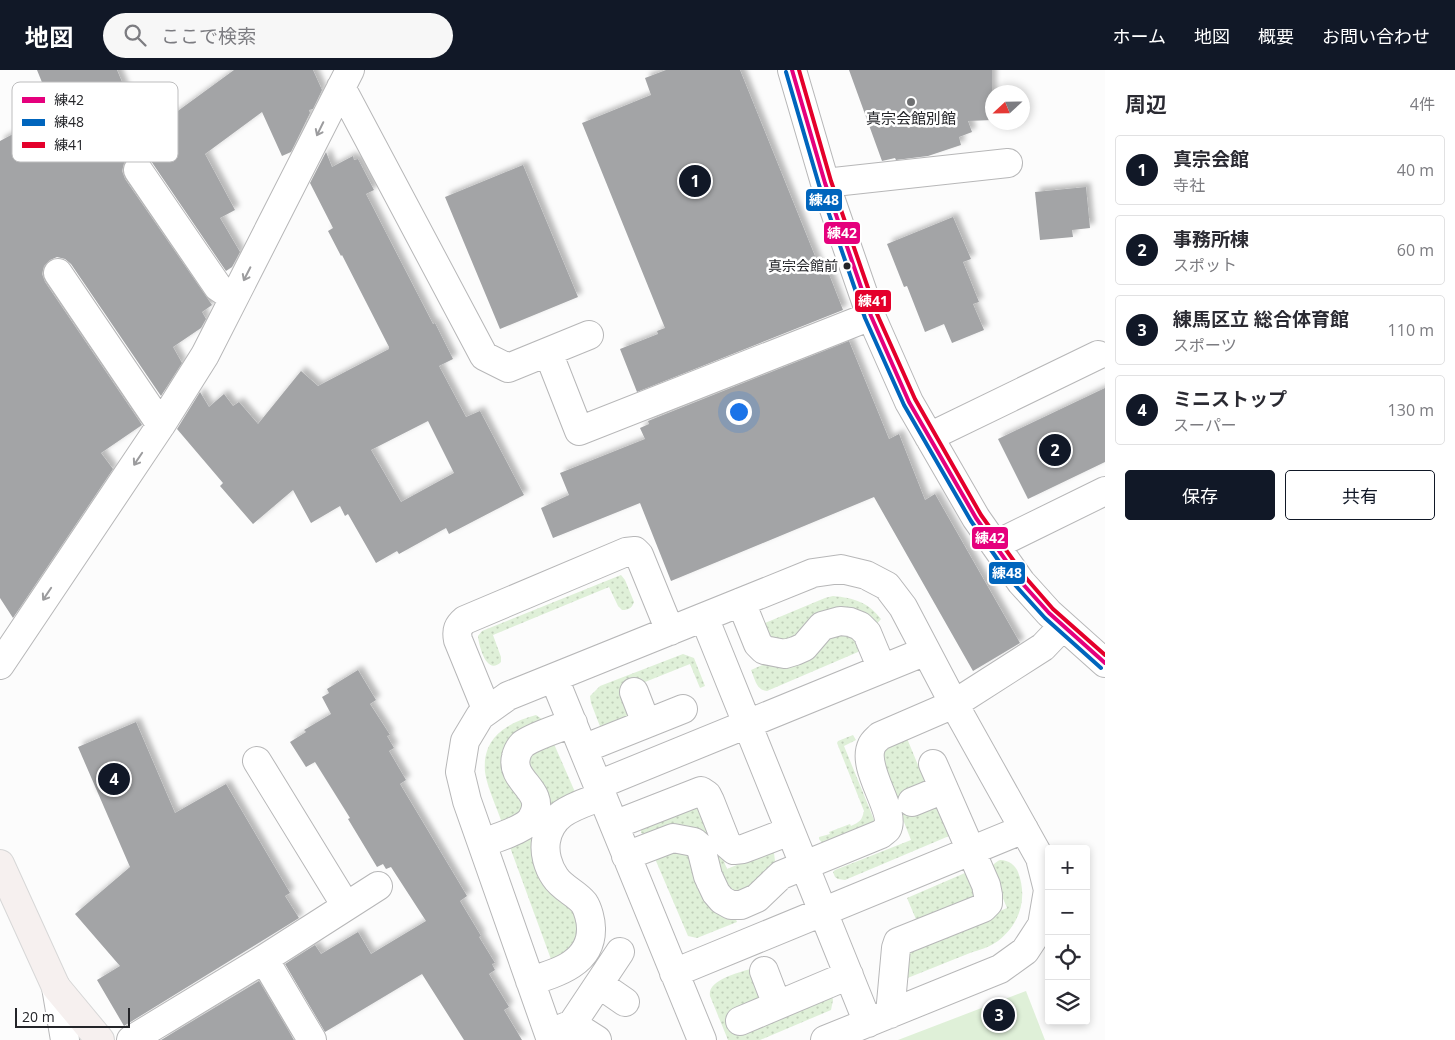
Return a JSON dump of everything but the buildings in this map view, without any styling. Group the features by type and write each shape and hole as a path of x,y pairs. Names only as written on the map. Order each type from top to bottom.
{"main road":[{"path":"0,864 56,987 100,1040"}],"street":[{"path":"792,70 826,183 871,316 909,402 976,518 1021,582 1049,613 1105,663"},
{"path":"0,665 205,355 345,79"},
{"path":"345,79 484,356 508,368 590,334"},
{"path":"826,183 1008,162"},
{"path":"138,170 218,287 234,298"},
{"path":"58,273 160,425"},
{"path":"548,352 579,431 871,316"},
{"path":"929,437 1098,355"},
{"path":"995,545 1105,491"},
{"path":"487,711 458,640 457,632 459,625 465,620 626,552 635,551 639,555 670,631"},
{"path":"557,1033 530,982 467,801 460,772 466,741 480,716 508,696 813,573 841,569 866,575 887,586 903,607 954,704 1040,858 1048,890 1042,925 1025,951 1000,969 826,1040"},
{"path":"741,602 758,644 764,650 786,654 804,647 822,626 840,621 850,622 860,626 867,634 882,669"},
{"path":"704,617 849,975 879,1018"},
{"path":"626,856 673,838 694,842 701,848 711,885 716,893 722,900 731,905 741,905 765,891 781,875 881,834 887,830 889,820 870,763 872,744 880,736 954,704 1043,647 1063,626"},
{"path":"530,982 569,967 579,959 589,943 591,926 584,903 555,878 547,862 544,848 551,824 559,816 600,790 747,724 926,651"},
{"path":"554,678 702,1040"},
{"path":"634,692 646,723"},
{"path":"583,749 683,709"},
{"path":"482,843 506,834 530,821 536,809 536,798 531,789 523,782 514,763 516,753 522,745 573,723"},
{"path":"257,760 346,906"},
{"path":"879,1018 898,942 983,908 988,903 986,885 933,764"},
{"path":"912,802 944,789"},
{"path":"614,825 701,791 710,802 727,844 734,850 743,849 790,831"},
{"path":"674,973 1024,829"},
{"path":"131,1040 264,959 378,886"},
{"path":"557,1033 599,984 620,952"},
{"path":"264,959 312,1040"},
{"path":"764,971 778,1005"},
{"path":"740,1020 849,975"},
{"path":"599,984 625,1002"},
{"path":"56,987 65,1040"},
{"path":"557,1033 597,1040"}],"green space":[{"path":"621,575 634,602 627,610 622,610 618,606 609,587 493,635 501,662 496,665 488,663 480,647 478,636 482,631"},
{"path":"833,596 860,602 876,613 881,619 875,626 796,641 770,641 760,625 825,598"},
{"path":"852,633 861,649 858,652 767,691 760,689 756,684 751,670 827,636"},
{"path":"683,654 694,658 705,686 700,688 690,664 620,692 631,717 601,729 590,696 600,686"},
{"path":"536,715 546,722 528,733 526,817 502,823 486,778 485,760 488,749 492,740 507,727"},
{"path":"853,735 856,740 844,746 875,822 874,825 823,844 819,837 850,824 851,826 854,825 860,820 864,811 837,743"},
{"path":"906,736 925,782 900,797 907,815 936,805 949,836 845,880 838,879 833,872 835,870 911,840 880,761 880,749"},
{"path":"554,744 575,792 533,848 532,859 536,870 574,908 579,927 576,946 552,962 507,839 525,832 522,757"},
{"path":"697,805 702,807 727,869 771,851 774,853 775,861 756,888 745,894 729,892 717,866 641,833 641,828"},
{"path":"680,850 690,856 700,892 706,900 734,915 737,922 697,938 688,936 653,854"},
{"path":"1000,860 1013,865 1018,872 1021,882 1022,901 1017,919 1012,927 992,945 905,979 908,949 1007,908 992,872 994,864"},
{"path":"965,873 971,874 977,899 918,924 907,898"},
{"path":"750,969 761,998 832,996 831,1010 760,1040 728,1040 710,996 710,990 718,981"},
{"path":"1026,991 1045,1040 898,1040"}],"transit line":[{"name":"練42","path":"792,70 825,183 871,316 909,402 976,518 1021,582 1049,613 1105,663"},
{"name":"練41","path":"799,70 831,181 877,314 915,399 981,515 1026,578 1053,609 1105,655"},
{"name":"練48","path":"786,72 819,185 865,318 904,405 971,521 1016,586 1045,618 1101,668"}],"place":[{"name":"真宗会館別館","path":"911,102"},
{"name":"真宗会館","path":"695,181"},
{"name":"真宗会館前","path":"847,266"},
{"name":"事務所棟","path":"1055,450"},
{"name":"ミニストップ","path":"114,779"},
{"name":"練馬区立 総合体育館","path":"999,1015"}]}
